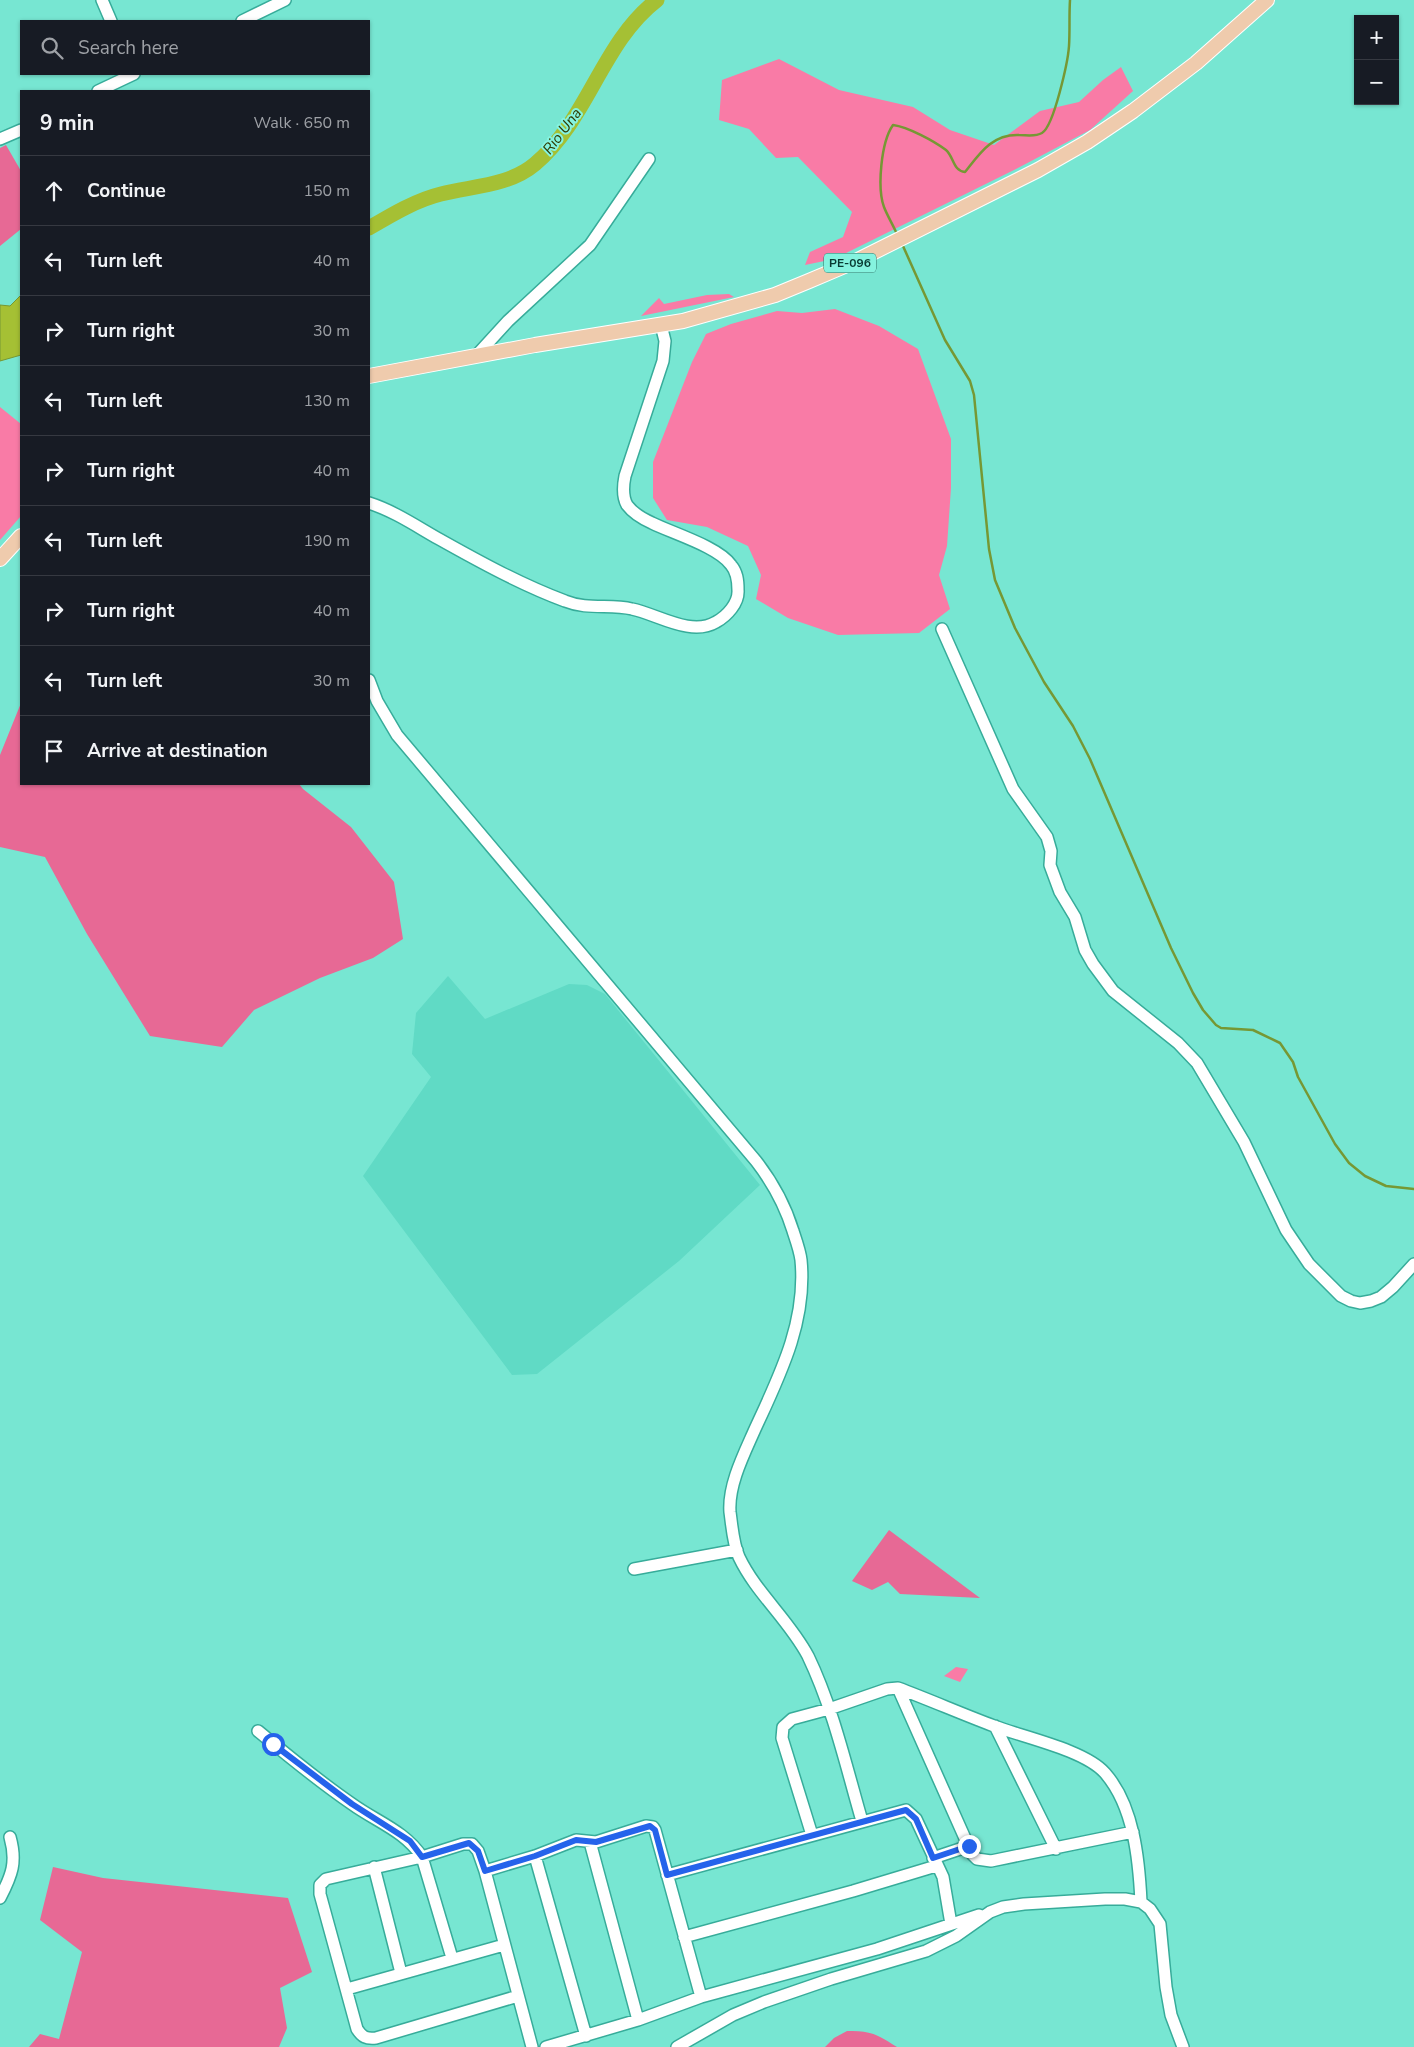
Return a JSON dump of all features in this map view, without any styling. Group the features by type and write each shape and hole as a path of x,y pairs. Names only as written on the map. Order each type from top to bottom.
{"main road":[{"name":"PE-096","path":"370,376 661,325 716,313 775,295 809,281 854,262 1038,170 1087,142 1133,111 1196,63 1267,0"},
{"path":"0,559 20,537"}],"street":[{"path":"244,20 285,0"},
{"path":"107,2 112,20"},
{"path":"100,90 132,75"},
{"path":"0,139 20,130"},
{"path":"476,356 508,321 590,245 649,160"},
{"path":"370,503 397,514 495,569 565,602 581,606 632,609 690,627 703,627 714,624 734,605 739,594 738,578 732,566 724,557 711,549 638,516 628,505 622,489 663,361 665,341 661,325"},
{"path":"942,628 1014,789 1047,837 1051,851 1050,865 1057,884 1075,917 1086,950 1093,964 1114,991 1178,1043 1197,1063 1244,1142 1286,1230 1309,1264 1341,1296 1360,1303 1372,1302 1381,1297 1414,1264"},
{"path":"370,685 373,700 397,735 770,1179 787,1214 801,1258 803,1292 799,1320 783,1366 741,1461 733,1487 730,1510 737,1550 750,1578 792,1631 807,1655 822,1688 862,1821"},
{"path":"634,1569 737,1550"},
{"path":"898,1688 976,1859 983,1861 1133,1832"},
{"path":"812,1834 782,1738 782,1731 787,1722 887,1689 898,1688 1094,1763 1111,1781 1120,1797 1133,1832 1140,1872 1141,1902"},
{"path":"995,1726 1056,1848"},
{"path":"258,1731 352,1804 410,1841 422,1857 452,1958"},
{"path":"667,1875 862,1821 902,1811 910,1812 916,1819 945,1886 951,1924"},
{"path":"485,1871 535,1856 576,1840 596,1842 646,1826 653,1828 701,1997"},
{"path":"0,1898 10,1878 15,1854 10,1837"},
{"path":"590,1842 638,2020"},
{"path":"518,1996 368,2039 360,2034 357,2028 320,1894 320,1885 326,1879 422,1857 469,1843 478,1851 485,1871 532,2047"},
{"path":"684,1937 853,1892 935,1862 969,1846"},
{"path":"535,1856 586,2036"},
{"path":"374,1867 401,1973"},
{"path":"546,2047 638,2020 701,1997 876,1949 1003,1908 1024,1904 1125,1899 1141,1902 1150,1909 1160,1924 1166,1987 1171,2015 1183,2047"},
{"path":"677,2047 733,2015 764,2002 831,1979 926,1951 956,1936 990,1912"},
{"path":"347,1989 452,1958 504,1945"}],"shaded area":[{"path":"779,59 839,90 913,107 950,130 994,145 1040,111 1079,102 1103,80 1121,67 1133,91 1090,130 1016,169 834,259 805,265 810,252 843,237 852,212 798,157 776,158 749,129 719,120 722,80"},
{"path":"6,145 20,169 20,230 0,246 0,148"},
{"path":"729,294 734,297 641,316 659,298 664,304 707,295"},
{"path":"20,296 20,355 0,361 0,305 10,306"},
{"path":"835,309 879,326 918,349 951,439 951,488 947,546 939,575 950,609 919,633 838,635 788,618 756,599 761,575 748,546 707,527 667,520 653,498 653,462 692,362 706,334 731,324 777,311 802,313"},
{"path":"0,407 20,423 20,517 0,540"},
{"path":"20,705 20,785 300,785 351,827 394,882 403,939 373,958 320,978 254,1010 222,1047 150,1036 87,934 45,857 0,847 0,755"},
{"path":"448,976 485,1019 569,984 587,985 605,994 760,1185 679,1261 537,1374 512,1375 363,1176 431,1077 412,1054 416,1013"},
{"path":"889,1530 980,1598 900,1594 888,1582 872,1590 852,1581"},
{"path":"956,1667 968,1669 960,1682 944,1676"},
{"path":"53,1867 103,1878 288,1898 312,1972 280,1988 287,2028 279,2047 29,2047 40,2034 59,2039 82,1952 40,1920"},
{"path":"847,2031 862,2031 874,2034 897,2047 825,2047 834,2038"}],"waterway":[{"name":"Rio Una","path":"370,227 422,200 502,181 514,177 535,164 569,126 622,37 638,17 657,0"},
{"path":"896,232 884,207 881,189 883,153 893,125 913,131 941,146 949,153 958,169 965,172 994,141 1010,136 1042,133 1047,128 1056,106 1066,65 1069,46 1070,0"},
{"path":"903,246 945,340 970,381 974,395 989,549 995,580 1015,628 1044,682 1073,726 1090,759 1171,948 1193,993 1203,1010 1221,1028 1253,1030 1280,1043 1293,1062 1298,1077 1335,1144 1349,1163 1365,1176 1386,1186 1414,1189"}],"route":[{"path":"273,1744 352,1804 394,1829 410,1841 422,1857 469,1843 478,1851 485,1871 535,1856 576,1840 596,1842 650,1826 655,1830 667,1875 812,1834 906,1810 916,1819 933,1858 969,1846"}]}
